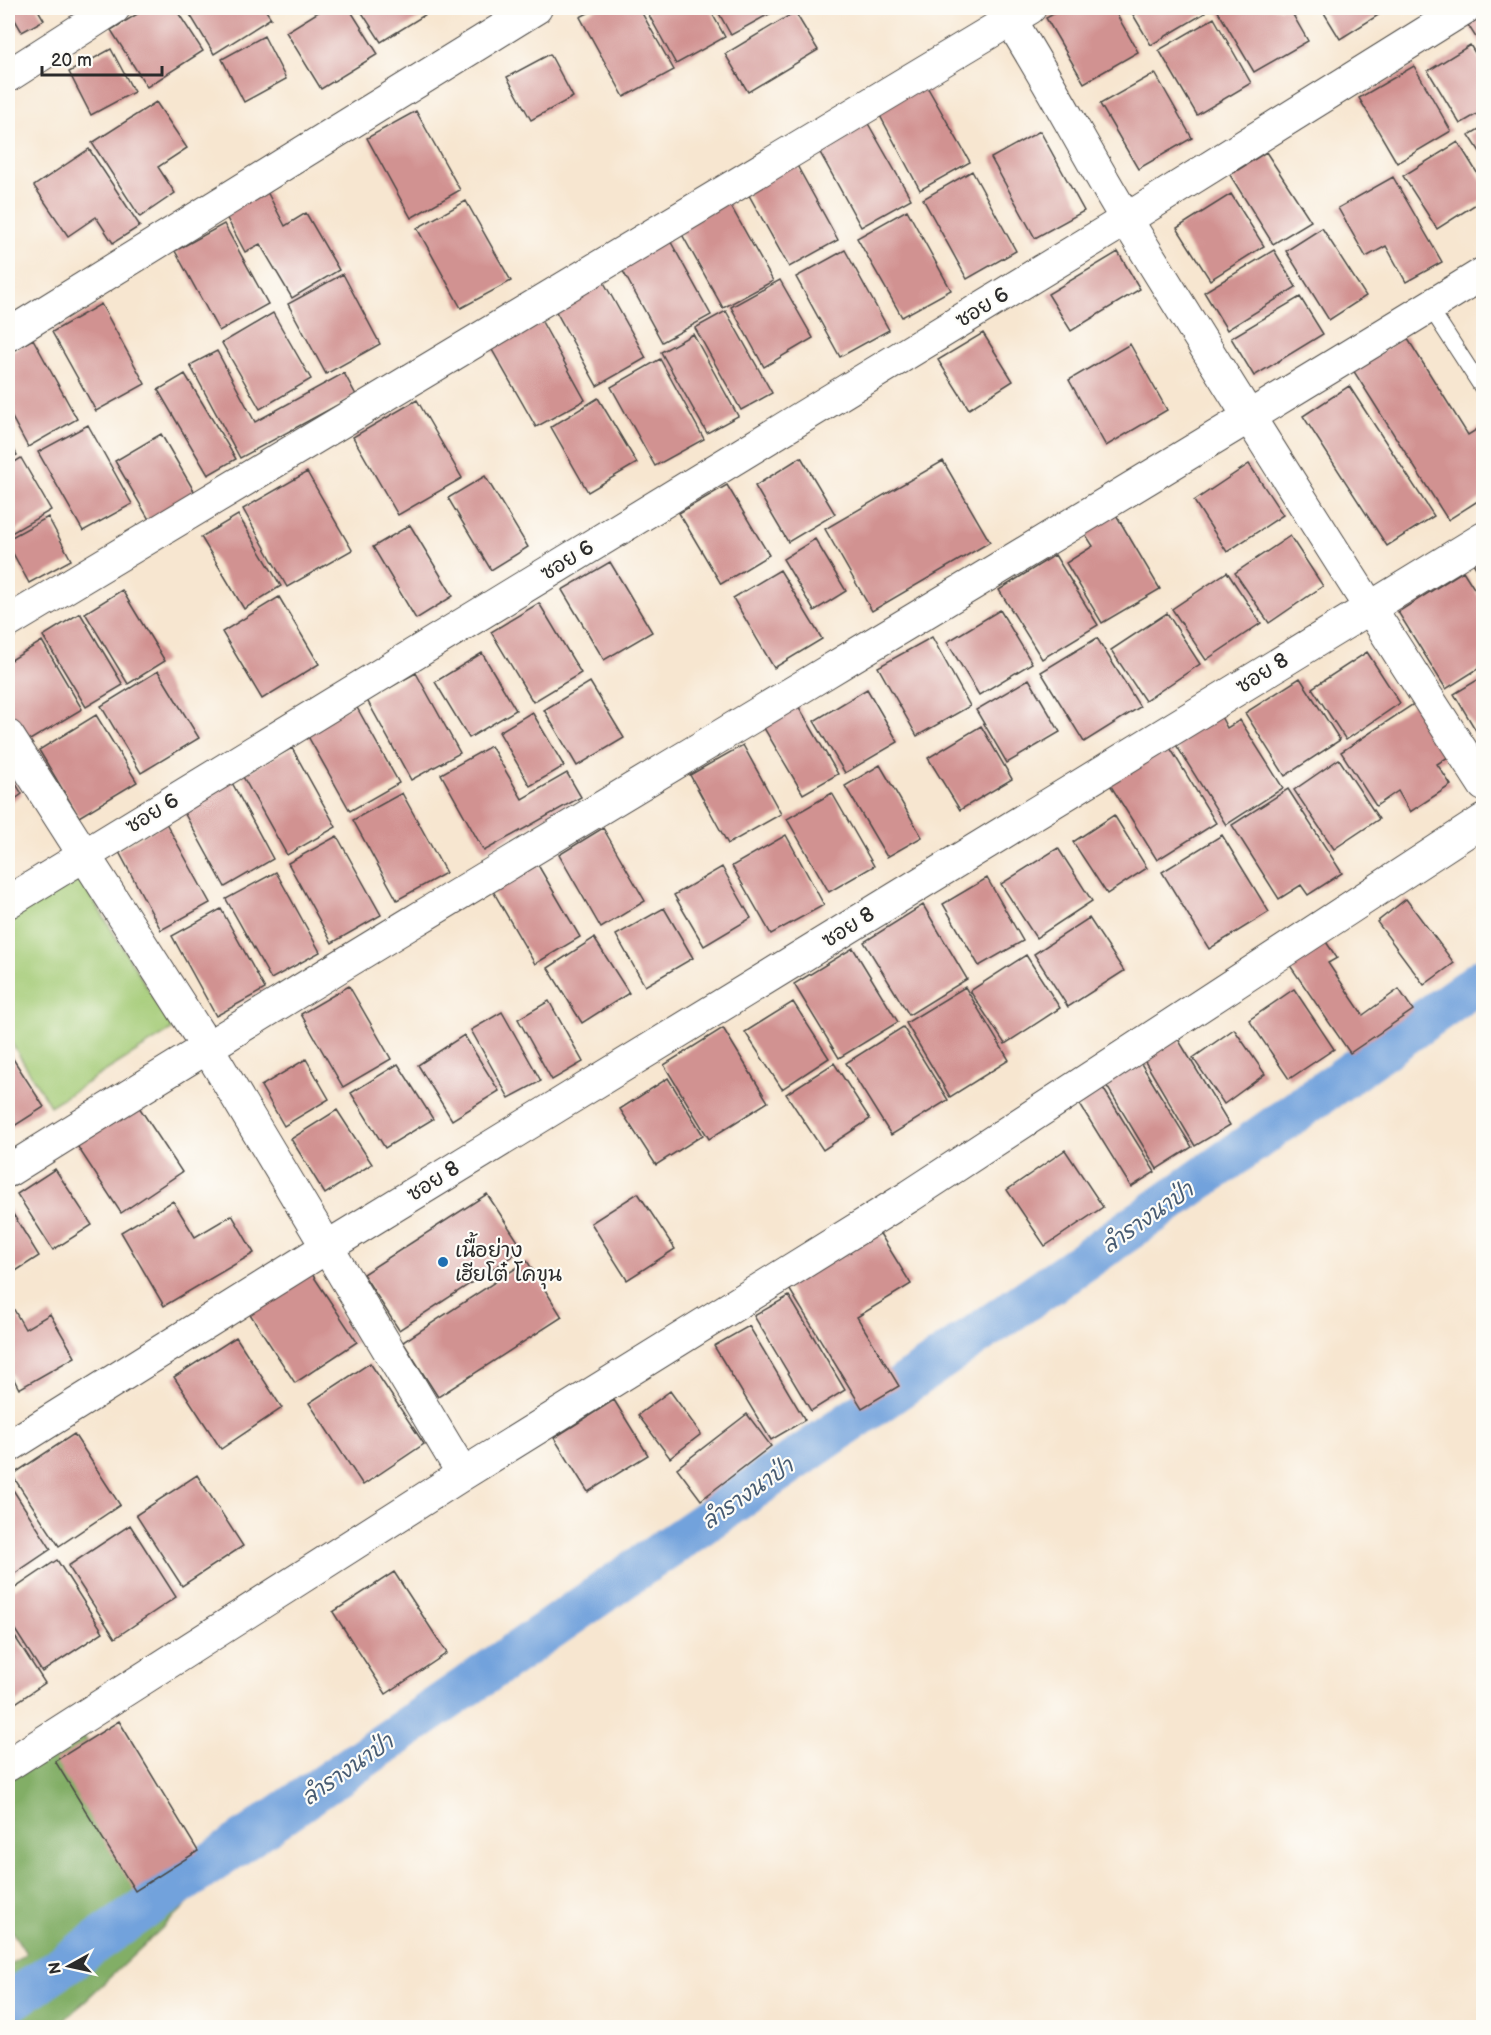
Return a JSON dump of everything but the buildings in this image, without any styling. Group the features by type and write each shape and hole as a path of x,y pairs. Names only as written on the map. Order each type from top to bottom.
{"street":[{"path":"8,76 114,8"},
{"path":"8,335 536,8"},
{"name":"ซอย 6","path":"8,902 1126,219 1465,8"},
{"path":"8,622 1014,11 1126,219 1368,607 1484,785"},
{"path":"8,1171 207,1047 1484,273"},
{"name":"ซอย 8","path":"8,1447 327,1247 1484,538"},
{"path":"8,736 82,855 207,1047 462,1474"},
{"path":"8,1765 462,1474 910,1196 1484,820"}],"lane":[{"path":"1429,306 1484,391"}],"green space":[{"path":"74,869 173,1029 50,1106 8,1037 8,910"},
{"path":"81,1732 192,1900 57,2027 8,2027 8,1967 26,1953 8,1925 8,1780"}],"waterway":[{"name":"ลำรางนาป่า","path":"8,2003 1153,1213 1484,978"}],"place":[{"name":"เนื้อย่าง เฮียโต๋ โคขุน","path":"443,1262"}]}
